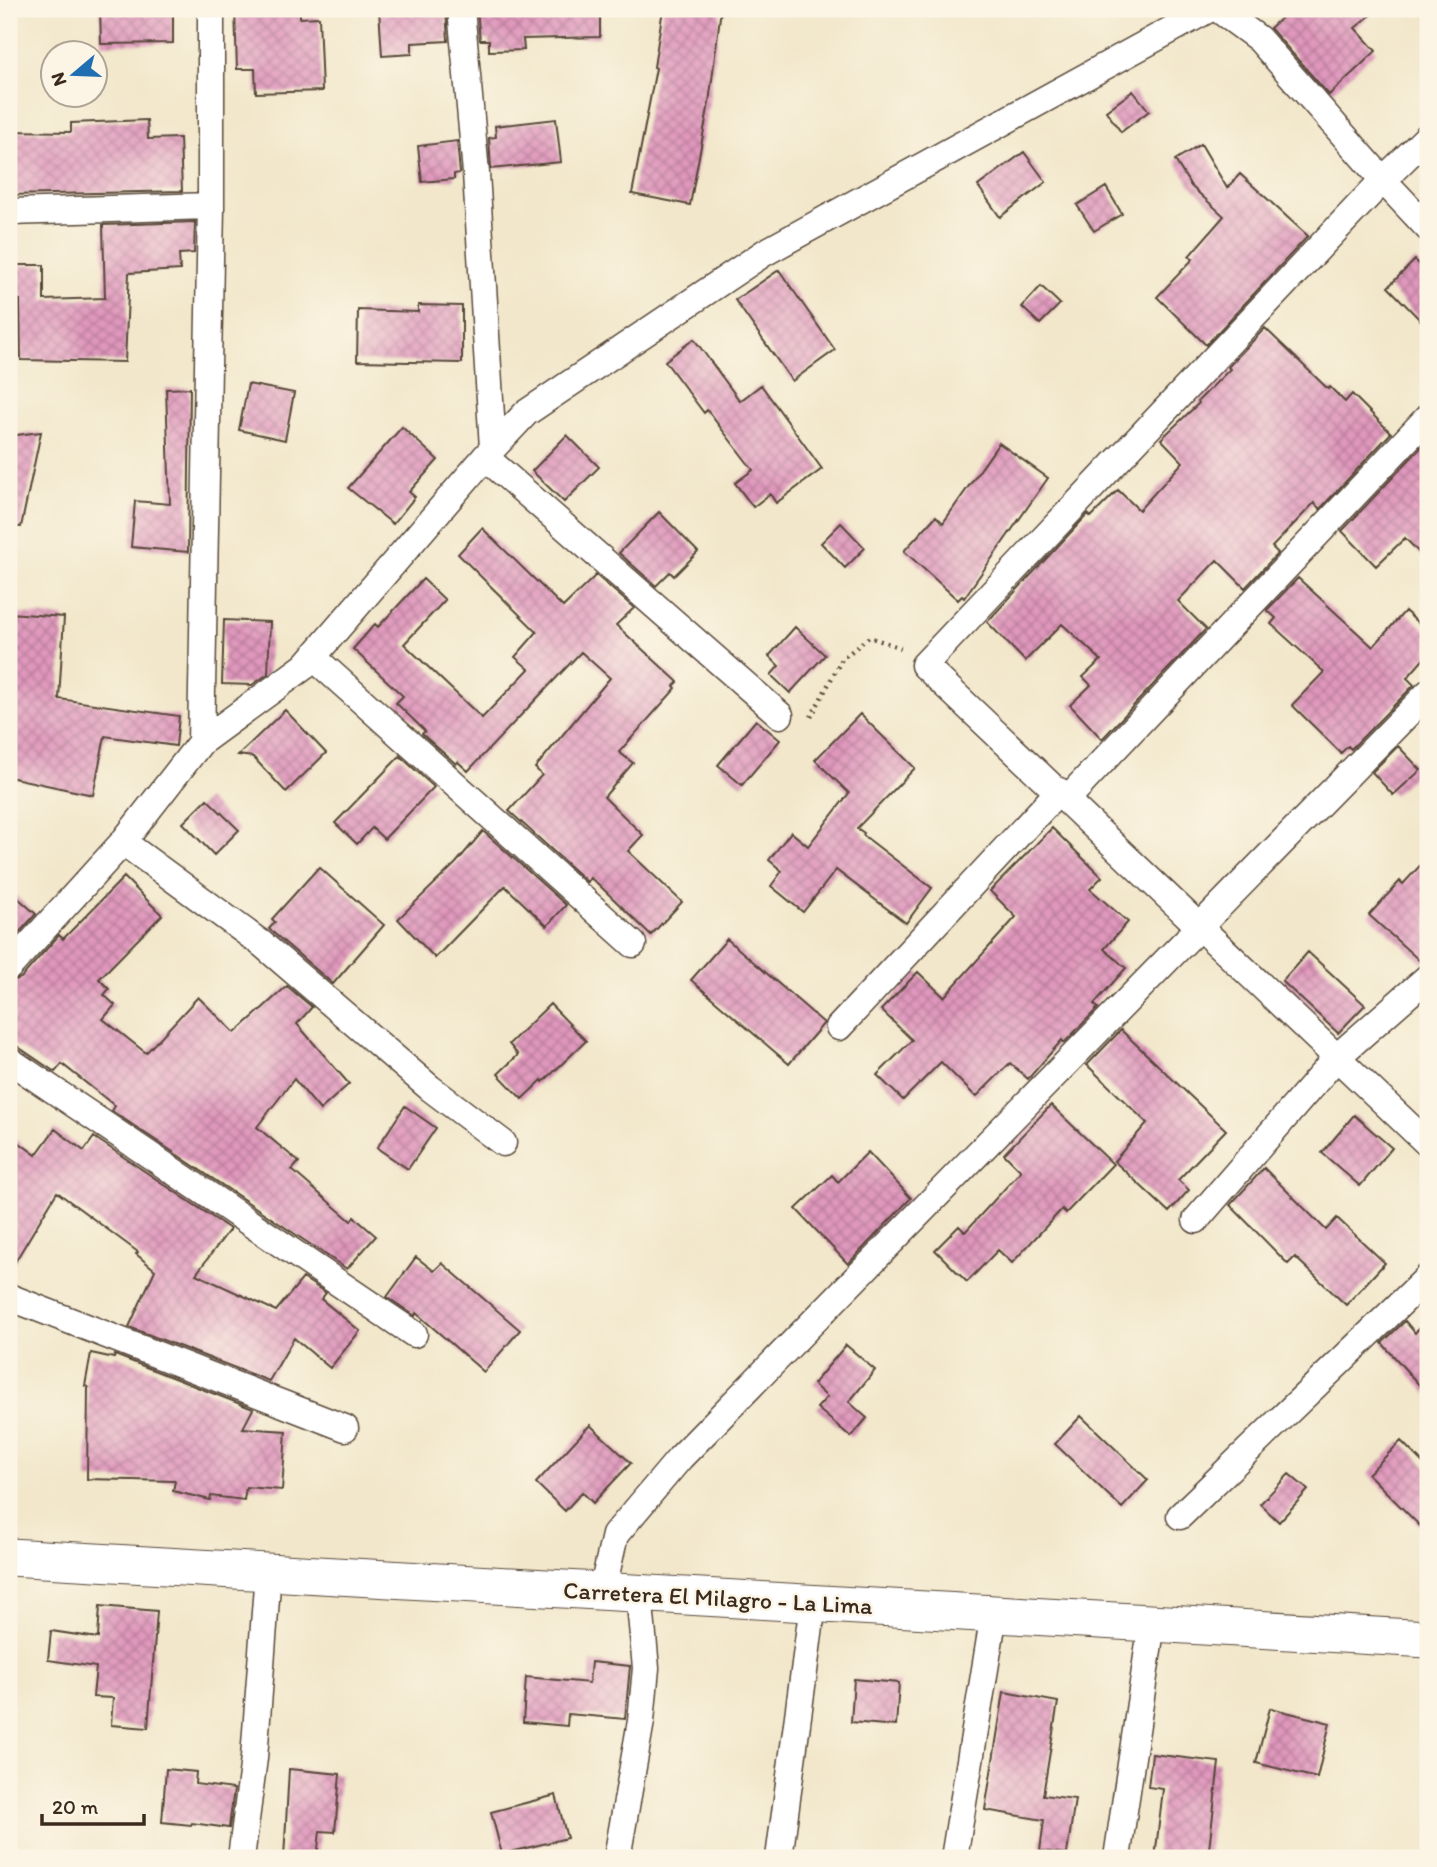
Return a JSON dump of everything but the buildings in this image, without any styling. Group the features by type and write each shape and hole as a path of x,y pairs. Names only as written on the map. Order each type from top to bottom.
{"main road":[{"name":"Carretera El Milagro - La Lima","path":"9,1557 1428,1639"}],"street":[{"path":"201,743 211,206 211,9"},
{"path":"461,9 476,173 489,452 780,715"},
{"path":"9,967 123,842 201,743 305,666 489,452 526,413 764,253 1209,9"},
{"path":"1218,9 1259,38 1428,228"},
{"path":"1428,136 1383,180 924,665 1428,1144"},
{"path":"9,212 211,206"},
{"path":"839,1027 1428,417"},
{"path":"313,657 633,944"},
{"path":"602,1592 615,1535 680,1458 1428,693"},
{"path":"123,842 262,944 430,1088 503,1143"},
{"path":"1196,1220 1337,1057 1428,977"},
{"path":"9,1060 414,1334"},
{"path":"1180,1516 1428,1277"},
{"path":"9,1297 345,1427"},
{"path":"241,1858 254,1758 268,1572"},
{"path":"617,1858 641,1721 646,1668 639,1594"},
{"path":"779,1858 813,1604"},
{"path":"954,1858 994,1614"},
{"path":"1117,1858 1152,1623"}],"path":[{"path":"780,715 809,720 842,659 869,636 901,648 924,665"}]}
